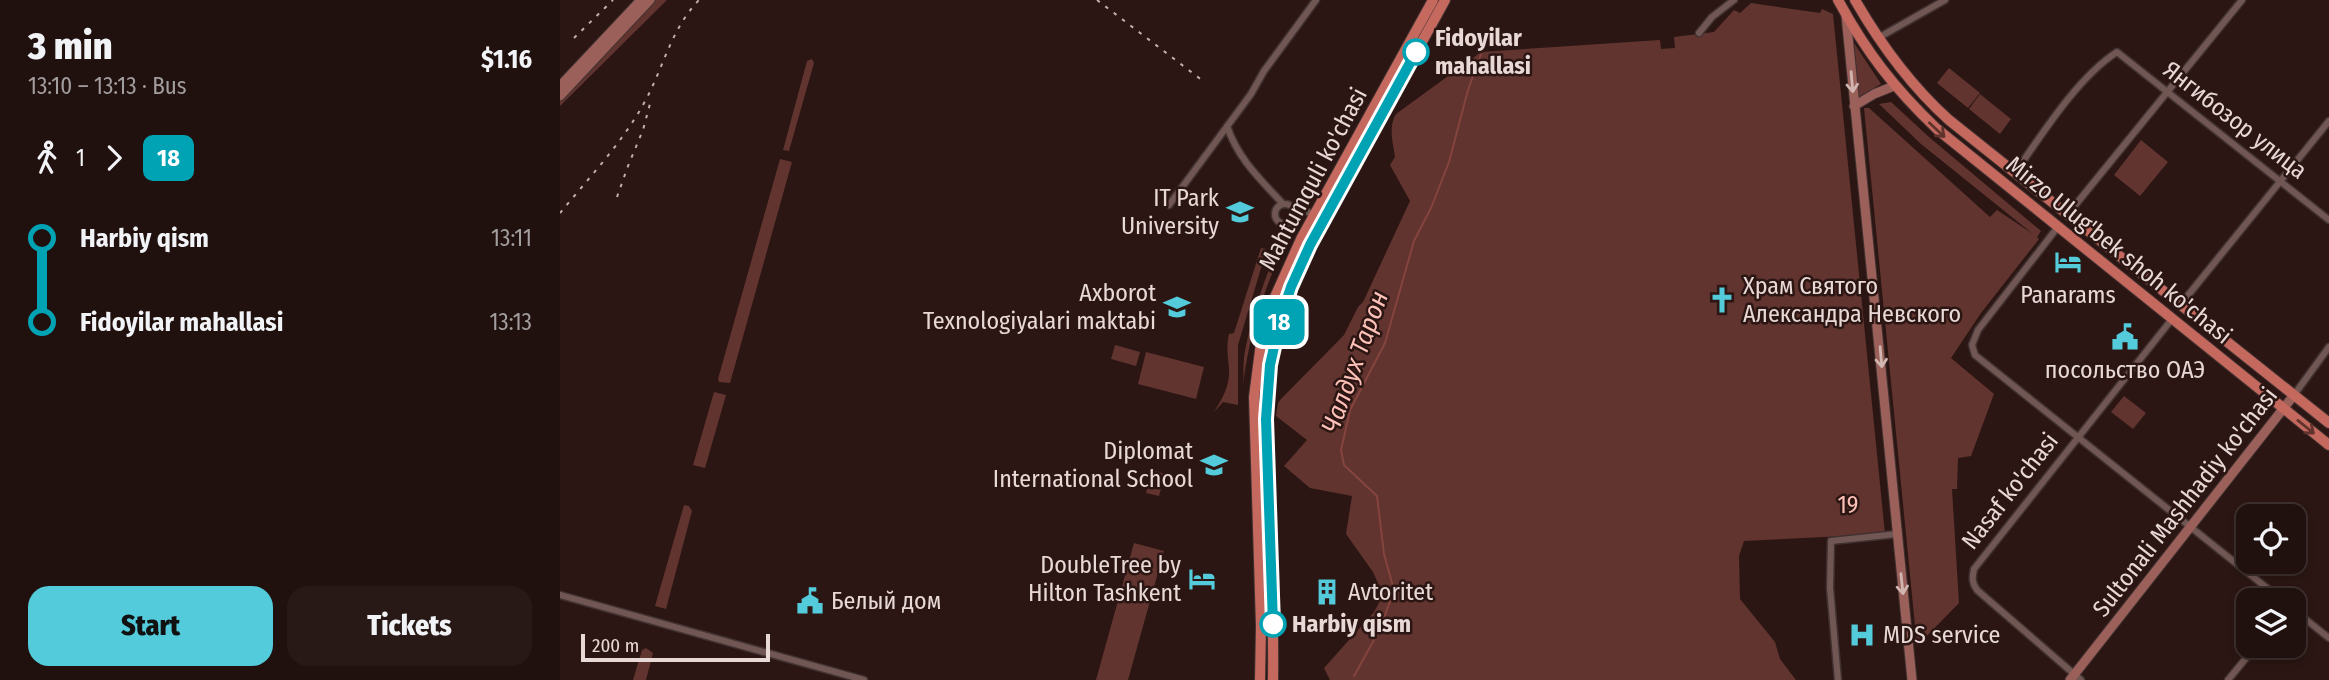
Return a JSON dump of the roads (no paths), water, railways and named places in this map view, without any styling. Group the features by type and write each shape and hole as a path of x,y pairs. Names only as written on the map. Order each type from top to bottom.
{"main road":[{"name":"Mahtumquli ko'chasi","path":"1259,680 1261,626 1254,431 1255,375 1261,342 1274,299 1291,258 1433,0"},
{"name":"Mahtumquli ko'chasi","path":"1273,680 1266,419 1270,365 1280,320 1310,245 1445,0"},
{"name":"Mirzo Ulug'bek shoh ko'chasi","path":"1838,0 1892,83 1957,147 2329,445"},
{"name":"Mirzo Ulug'bek shoh ko'chasi","path":"1855,0 1902,72 1949,120 2329,423"},
{"path":"1892,83 1902,72"},
{"path":"2057,228 2068,214"}],"street":[{"path":"560,86 641,0"},
{"path":"560,96 650,0"},
{"path":"1699,33 1707,22 1734,0"},
{"path":"1878,38 1945,0"},
{"path":"2068,214 2242,0"},
{"path":"1169,205 1227,127 1312,1"},
{"path":"1846,15 1876,296 1912,680"},
{"name":"Янгибозор улица","path":"2015,173 2099,63 2117,52 2282,180 2329,220"},
{"path":"1854,106 1892,83"},
{"path":"2181,304 2329,121"},
{"path":"1227,127 1232,144 1241,158 1283,204 1292,206 1296,217 1286,225 1279,223 1275,214 1277,207 1283,204"},
{"path":"1295,211 1306,211 1314,215"},
{"path":"2057,228 1978,330 1972,348 1976,358 2267,588"},
{"name":"Nasaf ko'chasi","path":"2075,678 1977,590 1973,585 1974,569 2172,319"},
{"name":"Sultonali Mashhadiy ko'chasi","path":"2075,678 2329,346"},
{"path":"1838,680 1829,588 1831,541 1897,534"},
{"path":"560,595 864,680"},
{"path":"2306,620 2329,638"},
{"path":"2228,680 2246,658"}],"waterway":[{"name":"Чалдух Тарон","path":"1354,676 1380,629 1394,590 1384,554 1377,496 1344,465 1341,450 1350,410 1385,343 1414,241 1431,208 1449,162 1468,90 1483,49"}],"railway":[{"path":"574,38 613,0"},
{"path":"560,213 625,134 650,92 681,24 699,0"},
{"path":"1097,0 1203,81"},
{"path":"617,197 643,130 651,100"}],"place":[{"name":"Fidoyilar mahallasi","path":"1416,52"},
{"name":"IT Park University","path":"1240,212"},
{"name":"Panarams","path":"2068,262"},
{"name":"Храм Святого Александра Невского","path":"1722,300"},
{"name":"Axborot Texnologiyalari maktabi","path":"1177,307"},
{"name":"посольство ОАЭ","path":"2125,337"},
{"name":"Diplomat International School","path":"1214,465"},
{"name":"DoubleTree by Hilton Tashkent","path":"1202,579"},
{"name":"Avtoritet","path":"1327,592"},
{"name":"Белый дом","path":"810,601"},
{"name":"Harbiy qism","path":"1273,624"},
{"name":"MDS service","path":"1862,635"}],"park label":[{"name":"19","path":"1848,505"}]}
